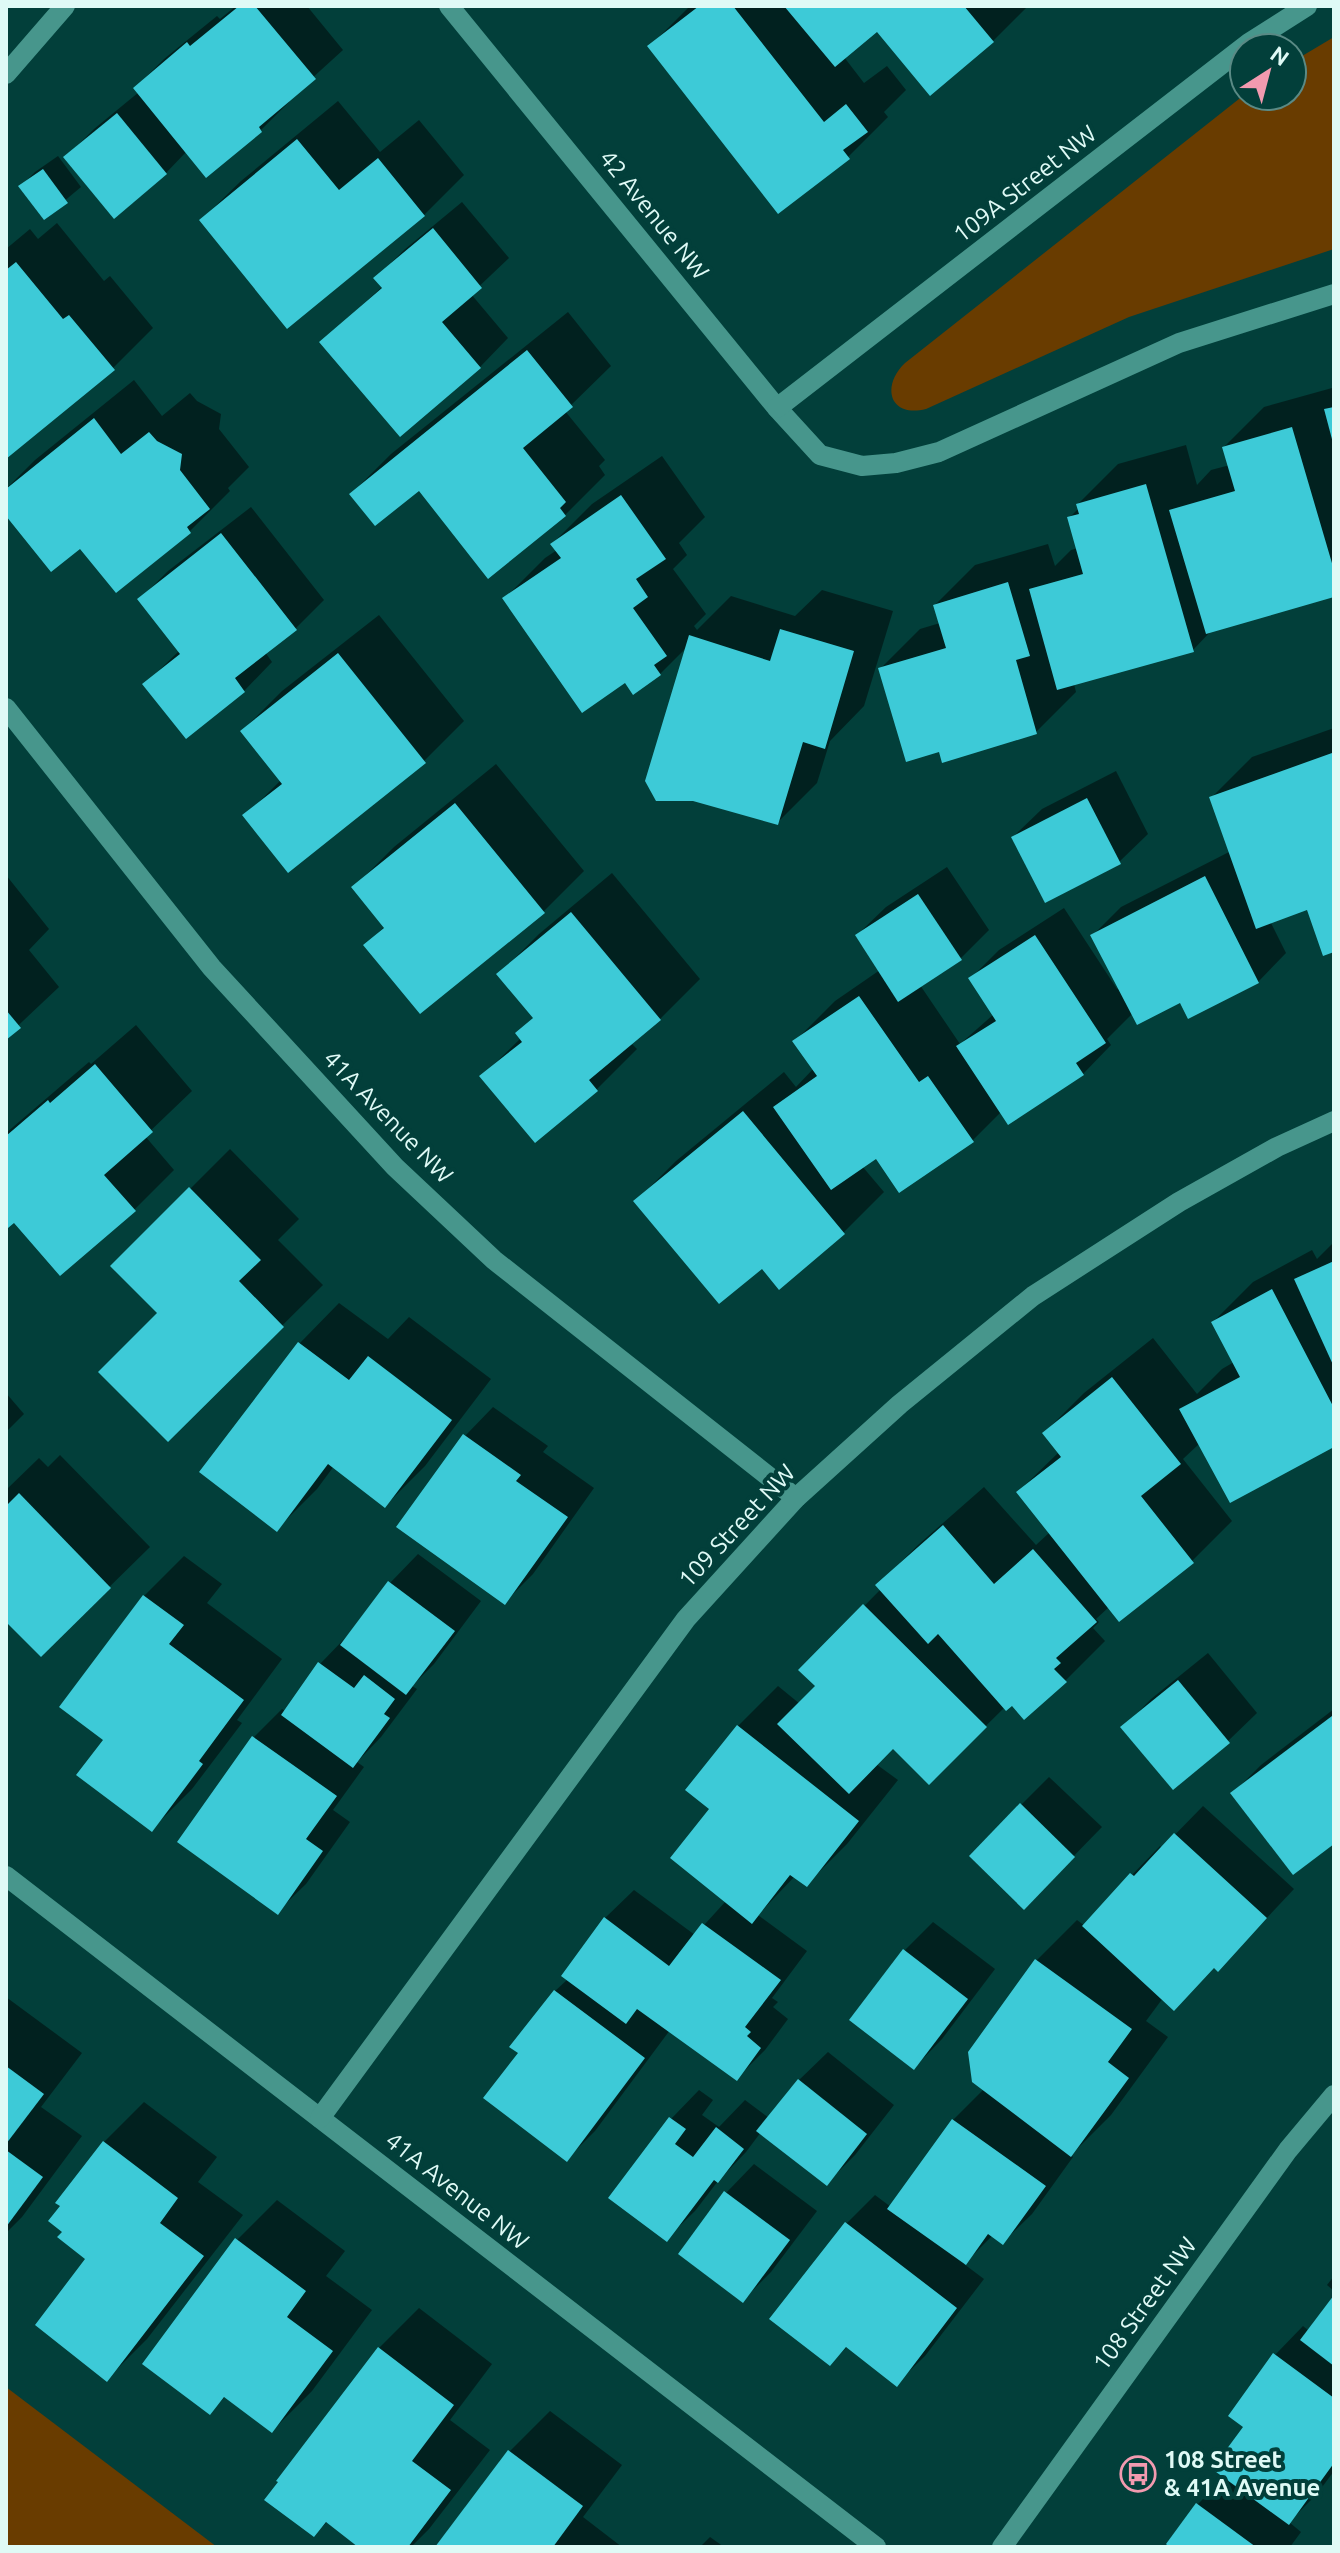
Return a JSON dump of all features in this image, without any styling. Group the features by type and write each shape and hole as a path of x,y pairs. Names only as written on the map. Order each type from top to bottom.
{"street":[{"path":"6,74 65,6"},
{"name":"42 Avenue NW","path":"449,6 777,408 820,455 862,466 896,463 939,452 1179,343 1334,294"},
{"name":"109A Street NW","path":"777,408 1249,43 1307,6"},
{"name":"41A Avenue NW","path":"6,708 212,968 395,1167 494,1260 796,1498"},
{"name":"109 Street NW","path":"320,2118 686,1619 796,1498 900,1404 1033,1296 1179,1202 1277,1147 1334,1121"},
{"name":"41A Avenue NW","path":"6,1876 876,2547"},
{"name":"108 Street NW","path":"1002,2547 1288,2150 1334,2095"}],"shaded area":[{"path":"1334,37 1334,249 1129,317 926,409 913,411 897,404 891,390 897,372 905,363 1228,108 1228,112 1308,112 1308,52"},
{"path":"6,2387 217,2547 6,2547"}],"building":[{"path":"239,6 255,6 316,79 259,127 262,132 206,178 133,88 187,42 190,46"},
{"path":"699,6 733,6 824,122 846,104 868,132 843,150 850,159 778,214 647,46"},
{"path":"784,6 964,6 994,42 930,96 877,32 835,67"},
{"path":"117,113 167,174 114,219 63,157"},
{"path":"297,139 339,190 378,158 425,216 287,329 199,220"},
{"path":"43,169 68,203 44,220 18,186"},
{"path":"433,228 482,288 442,322 481,368 400,437 319,342 382,288 373,278"},
{"path":"16,262 63,319 69,315 115,370 6,459 6,270"},
{"path":"527,350 573,407 523,448 566,502 560,508 566,516 488,579 419,491 375,526 349,494"},
{"path":"1334,407 1334,443 1333,443 1324,409"},
{"path":"94,418 121,454 149,432 157,441 182,454 180,470 210,509 187,527 191,533 116,593 80,549 51,572 6,516 6,489"},
{"path":"1292,427 1334,570 1334,597 1206,634 1169,510 1235,491 1222,447"},
{"path":"1146,484 1194,652 1057,690 1029,589 1083,574 1067,517 1079,514 1076,504"},
{"path":"621,495 666,559 636,579 648,597 633,608 667,656 654,665 661,675 633,695 625,683 582,713 502,598 561,558 550,544"},
{"path":"221,533 297,630 235,678 245,692 186,739 142,684 180,654 137,599"},
{"path":"1008,582 1030,656 1016,660 1037,734 942,763 939,752 906,762 878,668 946,648 933,605"},
{"path":"780,629 854,651 825,749 803,742 778,825 693,801 656,801 645,781 689,635 770,661"},
{"path":"338,653 426,763 288,873 242,815 282,784 240,731"},
{"path":"1332,753 1334,952 1323,956 1307,910 1256,929 1209,797"},
{"path":"1087,798 1121,864 1045,903 1011,837"},
{"path":"455,803 545,913 420,1014 363,945 384,928 351,887"},
{"path":"1205,876 1259,983 1188,1019 1180,1003 1137,1025 1090,935"},
{"path":"918,894 962,960 898,1002 855,935"},
{"path":"571,912 661,1020 589,1080 598,1091 535,1143 479,1076 522,1042 515,1033 533,1018 496,974"},
{"path":"1035,935 1106,1043 1076,1063 1084,1075 1008,1125 956,1046 996,1021 968,978"},
{"path":"859,996 919,1082 928,1076 974,1142 899,1193 876,1159 831,1190 773,1107 817,1076 792,1041"},
{"path":"6,1010 21,1028 6,1040"},
{"path":"95,1064 153,1132 104,1175 136,1211 60,1276 14,1223 8,1228 6,1225 6,1136"},
{"path":"743,1111 845,1234 779,1290 762,1269 719,1304 633,1201"},
{"path":"189,1187 261,1260 239,1281 284,1327 168,1442 98,1372 157,1313 110,1266"},
{"path":"1334,1261 1334,1367 1294,1279"},
{"path":"1272,1289 1334,1408 1334,1447 1230,1503 1179,1409 1240,1377 1211,1322"},
{"path":"298,1342 349,1380 368,1356 452,1420 385,1508 328,1464 277,1532 199,1472"},
{"path":"1112,1377 1181,1464 1141,1496 1194,1563 1119,1622 1016,1492 1061,1457 1042,1433"},
{"path":"463,1434 521,1475 516,1481 568,1517 505,1605 396,1527"},
{"path":"19,1493 111,1588 41,1657 6,1622 6,1506"},
{"path":"943,1525 994,1584 1033,1549 1097,1622 1056,1658 1061,1663 1054,1669 1067,1682 1024,1720 1012,1706 1006,1711 938,1634 928,1644 875,1585"},
{"path":"388,1581 455,1631 406,1695 340,1645"},
{"path":"143,1595 184,1625 169,1644 244,1700 199,1761 203,1764 152,1832 76,1775 103,1740 59,1707"},
{"path":"863,1604 987,1727 929,1785 893,1749 849,1794 777,1724 815,1686 798,1670"},
{"path":"318,1662 354,1688 364,1675 395,1699 384,1714 390,1718 353,1768 281,1715"},
{"path":"1178,1680 1230,1743 1173,1790 1120,1727"},
{"path":"1332,1716 1334,1844 1293,1875 1230,1793"},
{"path":"737,1725 859,1821 807,1887 790,1875 752,1924 670,1858 709,1809 685,1790"},
{"path":"252,1736 337,1796 306,1839 323,1851 278,1915 177,1842"},
{"path":"1020,1803 1075,1857 1024,1910 969,1856"},
{"path":"1174,1833 1267,1918 1218,1972 1214,1968 1174,2011 1082,1926 1130,1873 1134,1876"},
{"path":"604,1917 669,1966 702,1923 781,1980 745,2027 751,2032 747,2036 761,2048 737,2081 637,2009 626,2024 561,1976"},
{"path":"903,1949 968,1999 914,2070 849,2020"},
{"path":"1035,1959 1132,2029 1108,2062 1129,2078 1071,2157 972,2082 968,2052"},
{"path":"554,1990 645,2058 567,2162 483,2098 518,2053 509,2047"},
{"path":"6,2066 44,2094 6,2144"},
{"path":"798,2079 867,2134 827,2186 756,2131"},
{"path":"669,2117 686,2129 675,2144 693,2157 716,2127 744,2149 718,2183 714,2180 667,2242 608,2198"},
{"path":"952,2119 1046,2186 1003,2245 988,2234 966,2265 887,2209"},
{"path":"103,2141 178,2198 160,2223 204,2256 107,2382 35,2325 85,2259 57,2237 62,2232 48,2221 60,2206 55,2203"},
{"path":"6,2150 43,2177 6,2227"},
{"path":"724,2191 790,2240 743,2303 678,2254"},
{"path":"845,2222 957,2308 897,2387 846,2347 830,2366 769,2319"},
{"path":"235,2238 306,2291 287,2317 333,2351 272,2433 224,2397 210,2415 142,2364"},
{"path":"1334,2295 1334,2366 1300,2340"},
{"path":"378,2347 454,2405 412,2461 451,2490 408,2547 358,2547 326,2522 314,2537 264,2500"},
{"path":"1273,2353 1334,2398 1334,2463 1289,2525 1212,2469 1243,2427 1228,2416"},
{"path":"508,2450 583,2506 553,2547 435,2547"},
{"path":"1196,2503 1256,2547 1169,2547 1166,2544"}],"place":[{"name":"108 Street & 41A Avenue","path":"1138,2474"}]}
